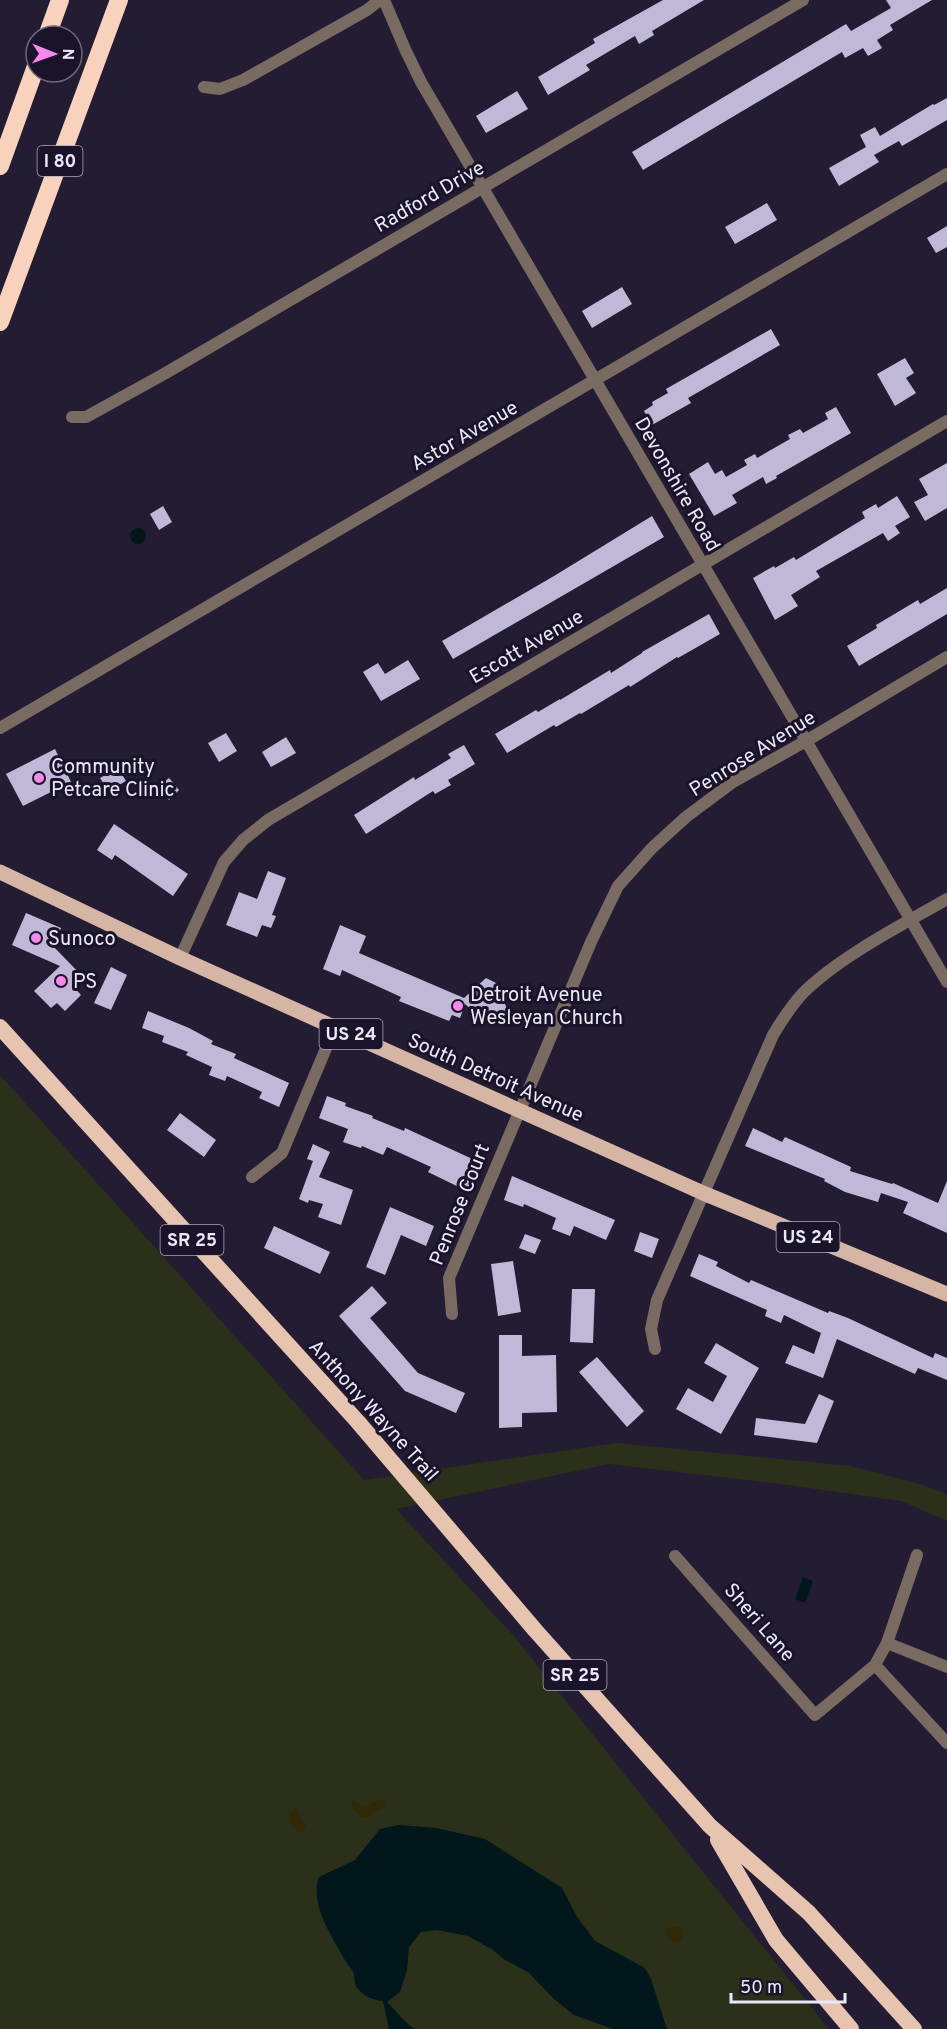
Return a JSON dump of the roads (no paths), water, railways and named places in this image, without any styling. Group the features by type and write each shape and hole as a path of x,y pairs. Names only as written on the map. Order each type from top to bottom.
{"highway":[{"path":"51,24 60,0"},
{"name":"I 80","path":"0,322 119,0"},
{"name":"I 80","path":"0,165 29,84"},
{"name":"Anthony Wayne Trail","path":"0,1027 358,1422 535,1630 710,1826 809,1913 914,2029"},
{"name":"Anthony Wayne Trail","path":"710,1826 776,1940 851,2029"}],"main road":[{"name":"South Detroit Avenue","path":"0,872 180,958 703,1194 947,1294"}],"street":[{"path":"204,87 220,89 243,80 367,10 380,0"},
{"name":"Devonshire Road","path":"384,0 421,82 947,982"},
{"name":"Radford Drive","path":"72,417 87,417 164,374 803,0"},
{"name":"Astor Avenue","path":"0,728 947,174"},
{"name":"Escott Avenue","path":"180,958 224,862 243,840 268,820 947,421"},
{"name":"Penrose Avenue","path":"518,1110 591,942 618,886 652,848 686,817 733,782 947,657"},
{"path":"655,1349 651,1329 657,1300 773,1035 784,1017 803,993 834,967 947,899"},
{"path":"252,1177 282,1153 335,1027"},
{"name":"Penrose Court","path":"452,1314 449,1278 518,1110"},
{"name":"Sheri Lane","path":"675,1556 815,1715 875,1665"},
{"path":"917,1556 887,1643 875,1665 947,1743"},
{"path":"887,1643 947,1667"}],"water":[{"path":"135,528 141,528 146,536 144,542 135,544 130,539 130,533"},
{"path":"803,1577 813,1581 805,1603 795,1599"},
{"path":"399,1825 436,1828 485,1839 562,1888 577,1917 595,1941 645,1968 651,1979 667,2029 613,2029 574,2015 554,1999 528,1972 505,1960 493,1950 468,1936 437,1930 421,1932 409,1947 407,1970 400,1992 387,2002 415,2029 389,2029 383,2001 366,1996 356,1987 354,1974 323,1920 317,1898 317,1887 319,1877 355,1860 380,1829"}],"place":[{"name":"Community Petcare Clinic","path":"39,778"},
{"name":"Sunoco","path":"36,938"},
{"name":"PS","path":"61,981"},
{"name":"Detroit Avenue Wesleyan Church","path":"458,1006"}]}
